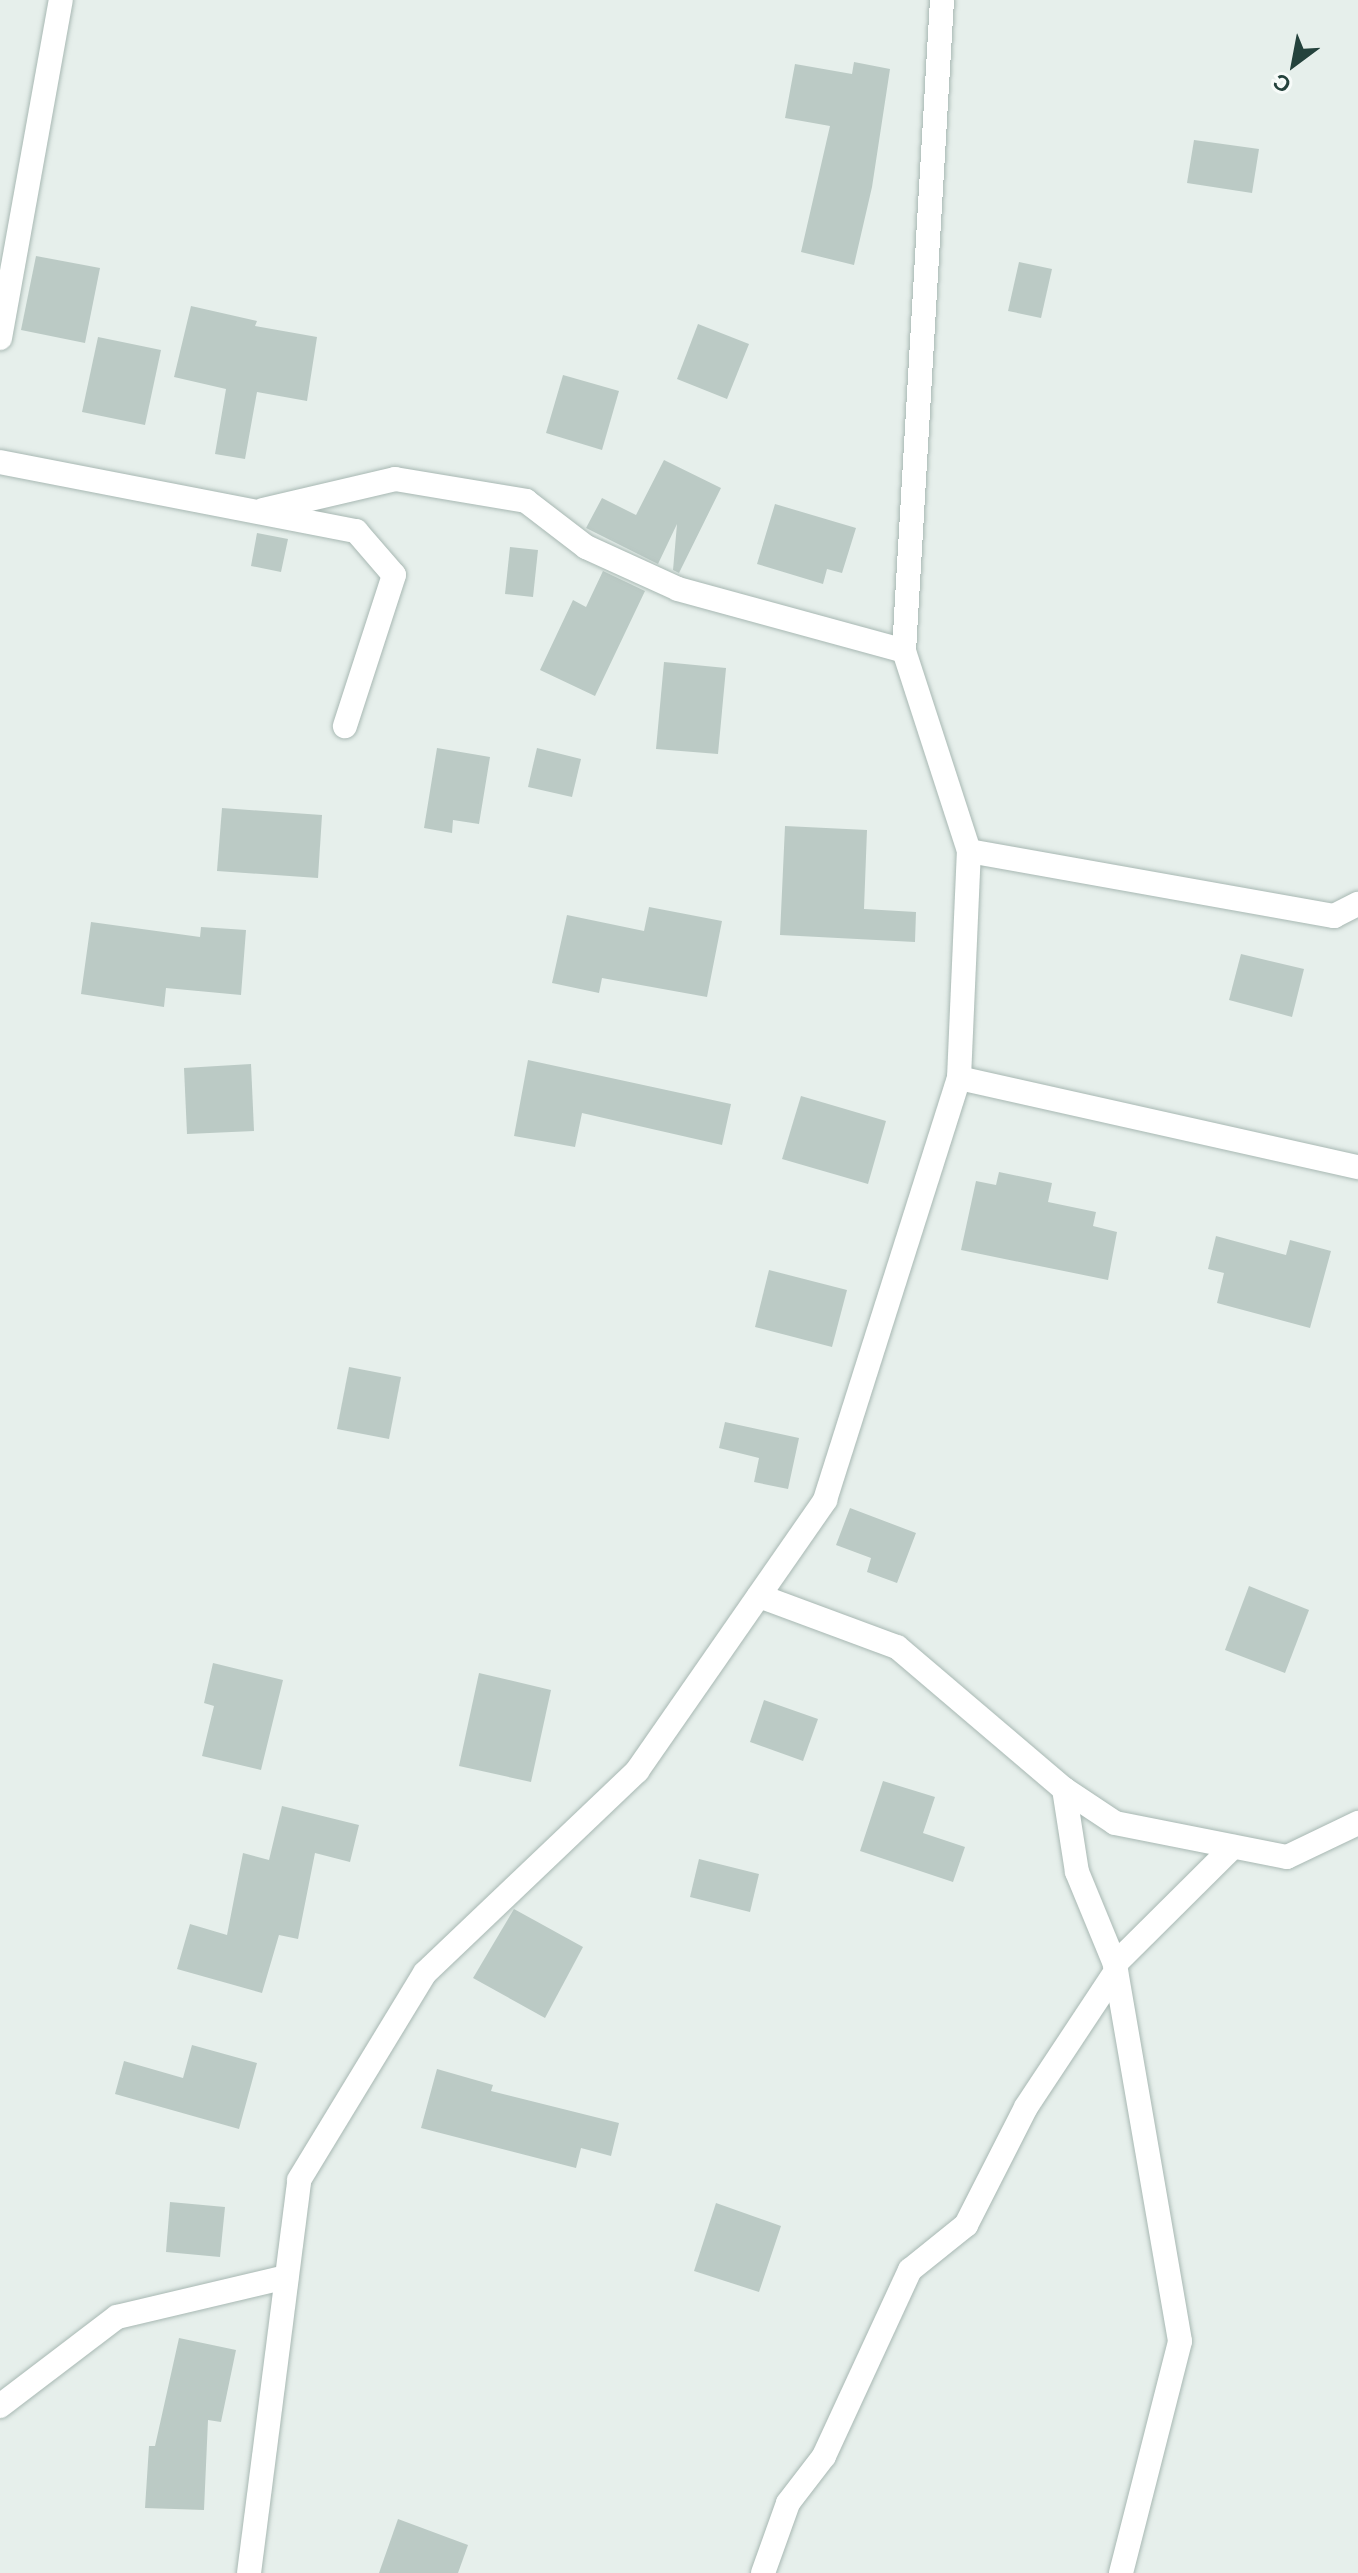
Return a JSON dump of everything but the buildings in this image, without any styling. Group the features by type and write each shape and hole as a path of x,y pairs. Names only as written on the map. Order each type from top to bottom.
{"street":[{"path":"0,338 61,0"},
{"path":"249,2573 299,2180 425,1973 637,1771 825,1500 959,1078 969,851 904,651 942,0"},
{"path":"0,462 263,510 356,531 394,575 345,726"},
{"path":"263,510 395,479 526,501 586,547 678,589 904,651"},
{"path":"969,851 1334,916 1358,904"},
{"path":"959,1078 1358,1167"},
{"path":"759,1596 897,1647 1064,1789 1115,1823 1287,1857 1358,1823"},
{"path":"1064,1789 1077,1872 1116,1968 1180,2341 1121,2573"},
{"path":"763,2573 788,2503 824,2456 910,2270 966,2225 1026,2107 1116,1968 1233,1847"},
{"path":"0,2406 117,2317 286,2277"}]}
